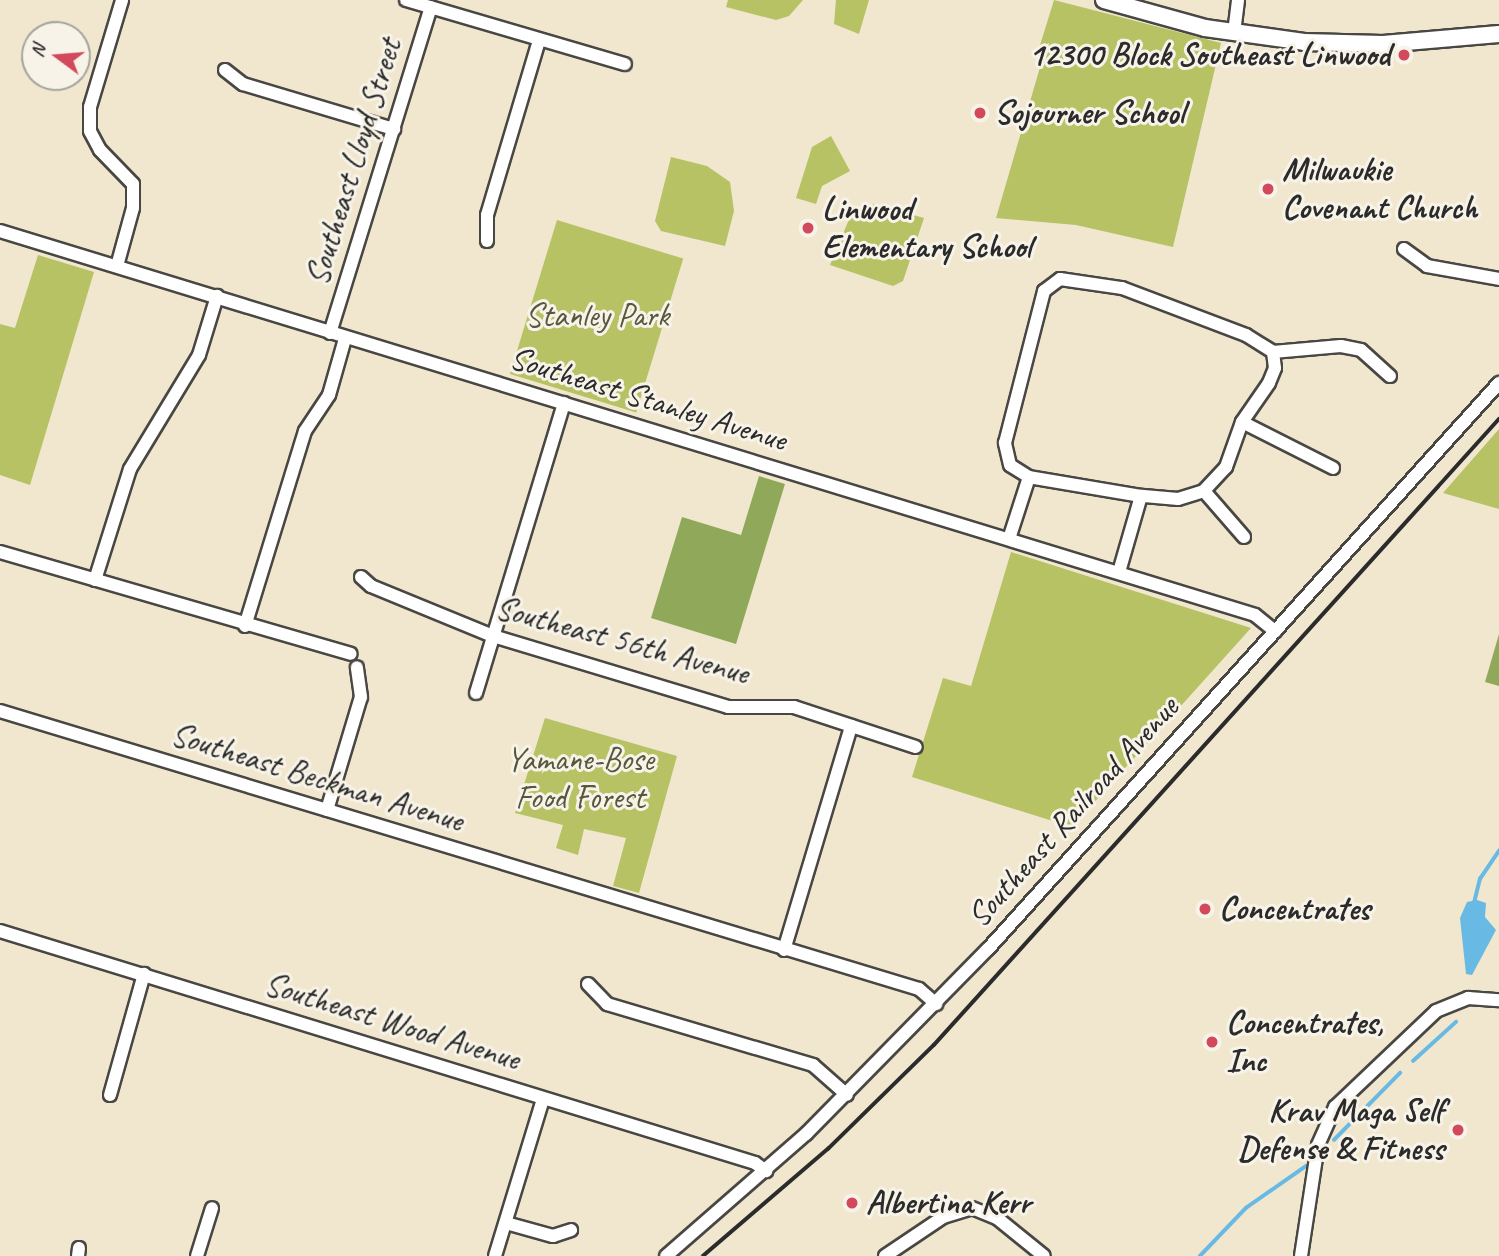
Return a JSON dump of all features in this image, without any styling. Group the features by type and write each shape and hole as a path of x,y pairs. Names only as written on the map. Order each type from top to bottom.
{"main road":[{"path":"1104,0 1234,33 1359,44 1499,34"}],"street":[{"path":"117,267 133,208 132,184 100,150 90,131 90,107 122,0"},
{"path":"406,0 625,64"},
{"path":"1234,33 1238,0"},
{"name":"Southeast Lloyd Street","path":"330,333 431,8"},
{"path":"487,241 487,215 540,41"},
{"path":"225,70 243,84 394,129"},
{"name":"Southeast Stanley Avenue","path":"0,231 217,296 345,339 1119,572 1255,615 1275,631"},
{"path":"1404,249 1427,266 1499,279"},
{"path":"1273,352 1275,368 1269,383 1242,422 1226,467 1203,491 1178,499 1141,496 1029,477 1010,465 1005,443 1045,291 1060,279 1122,288 1246,335 1273,352 1341,346 1361,350 1390,376"},
{"path":"95,580 130,469 199,355 217,296"},
{"name":"Southeast Lloyd Street","path":"245,626 304,430 329,395 345,339"},
{"name":"Southeast Railroad Avenue","path":"666,1256 766,1171 936,1004 1499,383"},
{"path":"476,693 564,403"},
{"path":"1242,422 1333,468"},
{"path":"1009,539 1029,477"},
{"path":"1203,491 1244,537"},
{"path":"1119,572 1141,496"},
{"path":"0,552 245,626 350,654"},
{"name":"Southeast 56th Avenue","path":"361,577 371,586 493,636 728,707 786,705 916,747"},
{"path":"327,810 360,704 362,684 357,667"},
{"name":"Southeast Beckman Avenue","path":"0,711 919,989 936,1004"},
{"path":"784,950 851,726"},
{"name":"Southeast Wood Avenue","path":"0,931 755,1163 766,1171"},
{"path":"110,1095 144,974"},
{"path":"588,984 607,1004 813,1065 846,1095"},
{"path":"1301,1256 1318,1145 1335,1107 1436,1011 1468,998 1499,1000"},
{"path":"495,1256 543,1099"},
{"path":"197,1256 212,1208"},
{"path":"885,1256 943,1217 972,1208 997,1218 1044,1256"},
{"path":"506,1223 553,1236 571,1230"}],"green space":[{"path":"728,0 803,0 789,16 776,20 726,7"},
{"path":"836,0 869,0 859,34 834,24"},
{"path":"1054,0 1221,43 1173,247 1076,225 996,218 1043,57 1037,55"},
{"path":"831,136 850,171 822,186 816,204 796,198 812,147"},
{"path":"671,157 707,166 730,182 734,211 725,246 661,231 655,221"},
{"path":"874,204 924,218 903,281 893,286 830,265 850,217"},
{"name":"Stanley Park","path":"557,220 683,259 636,413 510,374"},
{"path":"38,255 94,272 30,485 0,475 0,324 15,328"},
{"path":"1499,429 1499,509 1443,493"},
{"path":"759,476 785,484 736,644 651,618 682,517 741,535"},
{"path":"1011,552 1251,628 1072,827 912,777 943,678 971,686"},
{"path":"1499,634 1499,686 1485,682"},
{"name":"Yamane-Bose Food Forest","path":"545,718 677,756 639,893 613,886 626,838 584,829 578,855 556,848 563,825 515,813"}],"water":[{"path":"1477,900 1486,903 1485,917 1496,930 1472,975 1466,974 1460,918 1467,902"}],"waterway":[{"path":"1474,903 1480,879 1499,851"},
{"path":"1413,1061 1456,1022"},
{"path":"1334,1140 1400,1073"},
{"path":"1200,1256 1246,1208 1306,1166"}],"railway":[{"path":"703,1256 828,1149 934,1045 1499,419"}],"place":[{"name":"12300 Block Southeast Linwood","path":"1404,55"},
{"name":"Sojourner School","path":"980,113"},
{"name":"Milwaukie Covenant Church","path":"1268,189"},
{"name":"Linwood Elementary School","path":"808,228"},
{"name":"Concentrates","path":"1205,909"},
{"name":"Concentrates, Inc","path":"1212,1042"},
{"name":"Krav Maga Self Defense & Fitness","path":"1458,1130"},
{"name":"Albertina Kerr","path":"852,1203"}]}
